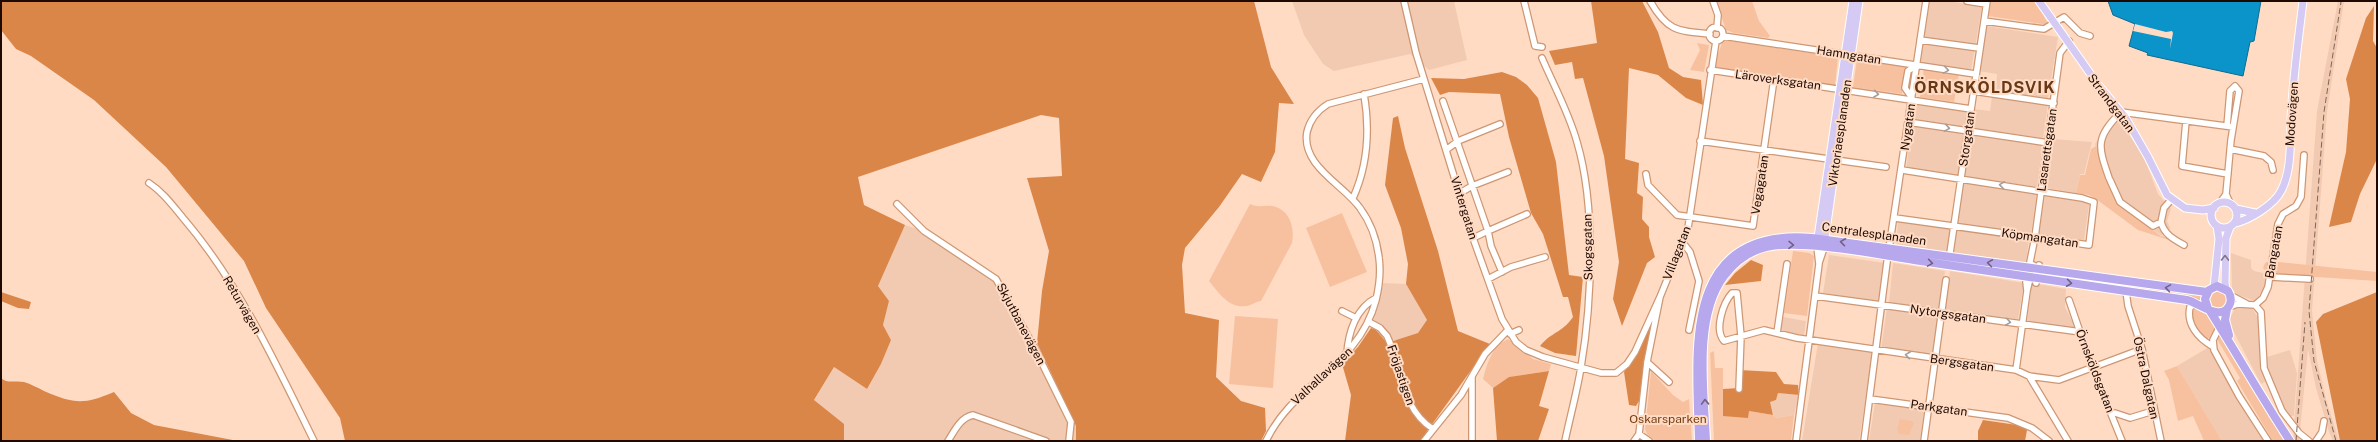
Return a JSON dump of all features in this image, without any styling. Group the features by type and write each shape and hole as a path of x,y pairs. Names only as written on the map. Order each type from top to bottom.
{"highway":[{"name":"Centralesplanaden","path":"1699,441 1698,342 1702,311 1712,282 1732,258 1758,243 1785,236 1822,239 1891,253"},
{"name":"Centralesplanaden","path":"1706,441 1703,361 1708,312 1718,285 1736,263 1755,251 1782,245 1891,253 2033,272 2210,289"},
{"name":"Centralesplanaden","path":"2033,272 2126,291 2197,303 2209,310"},
{"path":"2231,341 2226,320 2228,292 2221,287 2210,289 2205,301 2209,310 2231,341 2262,398 2290,441"},
{"path":"2209,310 2219,313 2228,308"}],"main road":[{"name":"Viktoriaesplanaden","path":"1820,248 1844,89 1853,1"},
{"name":"Viktoriaesplanaden","path":"1848,55 1858,1"},
{"name":"Strandgatan","path":"2039,1 2069,41 2099,86 2121,112 2148,157 2163,190 2171,200"},
{"name":"Modovägen","path":"2233,225 2248,220 2255,213 2271,204 2277,197 2286,174 2303,1"},
{"path":"2171,200 2185,208 2203,210 2214,208 2220,203 2230,203 2236,209 2255,213"},
{"path":"2212,220 2214,208"},
{"path":"2228,292 2225,282 2226,238 2237,216 2236,209"},
{"path":"2203,210 2217,226 2219,239 2210,289"},
{"path":"2217,226 2224,228 2233,225"}],"street":[{"name":"Vintergatan","path":"1404,1 1424,79 1473,238 1509,332 1519,345 1530,352 1581,367 1607,374 1616,373 1623,368 1635,352 1660,297"},
{"path":"1524,1 1535,46 1542,47"},
{"path":"1650,1 1661,18 1669,26 1685,31 1710,34"},
{"path":"1710,70 1716,41 1723,36 1721,30 1718,28 1718,15 1713,1"},
{"path":"1912,98 1905,88 1908,71 1916,65 1926,1"},
{"path":"1967,1 1987,3"},
{"name":"Storgatan","path":"1950,253 1975,74 1987,3"},
{"path":"1984,21 2044,28 2066,18 2080,33 2090,36"},
{"path":"1710,34 1713,29 1718,28"},
{"path":"1710,34 1711,38 1716,41"},
{"name":"Hamngatan","path":"1723,36 1975,74"},
{"path":"1920,40 1979,48"},
{"name":"Lasarettsgatan","path":"2016,370 2027,291 2033,272 2036,245 2035,237 2049,143 2060,53 2069,41"},
{"name":"Skogsgatan","path":"1542,58 1577,141 1586,187 1589,271 1581,367 1565,441"},
{"name":"Läroverksgatan","path":"1710,70 1912,98 1971,109"},
{"name":"Villagatan","path":"1634,441 1639,434 1647,362 1660,297 1683,243 1690,217 1710,70"},
{"name":"Valhallavägen","path":"1266,441 1280,418 1292,404 1347,354 1361,336 1369,322 1376,298 1380,268 1377,244 1368,220 1352,198 1324,172 1313,158 1308,146 1307,134 1311,120 1322,107 1336,101 1424,79"},
{"name":"Vegagatan","path":"1690,217 1753,226 1774,79"},
{"path":"2220,203 2226,194 2230,149 2230,126 2230,91 2235,86 2239,91 2230,126"},
{"path":"1973,91 2054,103"},
{"path":"1352,198 1361,178 1366,156 1367,121 1364,94"},
{"name":"Nygatan","path":"1864,441 1912,98"},
{"path":"1443,101 1488,231 1491,246 1502,272"},
{"path":"2161,222 2155,226 2150,225 2120,202 2100,151 2100,140 2109,125 2121,112 2230,126"},
{"path":"2186,121 2182,166 2228,174"},
{"path":"1908,122 2049,143"},
{"path":"1446,150 1458,141 1500,124"},
{"path":"1700,141 1886,167"},
{"path":"2230,149 2264,156 2271,162 2273,170"},
{"name":"Bangatan","path":"2255,305 2263,298 2270,277 2271,258 2278,224 2283,214 2296,206 2301,197 2304,155"},
{"path":"1902,170 2041,190"},
{"path":"1460,193 1472,186 1508,172"},
{"path":"1646,174 1648,185 1675,213 1690,217"},
{"name":"Returvägen","path":"149,183 165,196 190,226 230,281 314,441"},
{"name":"Köpmangatan","path":"1896,218 2088,245 2094,202 2041,190"},
{"path":"2226,194 2230,203"},
{"path":"2171,200 2164,208 2161,222 2168,235 2184,245"},
{"name":"Skjutbanevägen","path":"897,204 924,231 996,279 1034,347 1071,422 1069,441"},
{"path":"1473,238 1527,214"},
{"path":"1683,243 1690,252 1699,281 1689,330"},
{"name":"Viktoriaesplanaden","path":"1796,441 1810,340 1820,248"},
{"path":"1488,279 1502,272 1546,257"},
{"path":"1777,333 1787,264"},
{"path":"2270,277 2310,279"},
{"path":"1924,441 1946,280"},
{"name":"Östra Dalgatan","path":"2126,291 2128,306 2142,349 2153,411 2161,441"},
{"path":"2228,292 2248,304"},
{"path":"1739,389 1741,336 1737,293 1732,293 1726,299 1719,325 1721,338 1724,341 1741,336"},
{"name":"Nytorgsgatan","path":"1815,296 2081,332"},
{"path":"1347,354 1350,331 1356,318 1368,302 1376,298"},
{"name":"Örnsköldsgatan","path":"2069,300 2092,366 2122,441"},
{"path":"2197,303 2190,307 2188,314 2190,322 2199,337 2212,346 2239,396 2268,441"},
{"path":"2228,308 2248,304 2255,305 2261,312 2264,368 2282,411 2300,433 2309,441"},
{"path":"1342,312 1356,318"},
{"name":"Fröjastigen","path":"1369,322 1380,328 1387,336 1412,408 1421,421 1433,429"},
{"path":"2212,346 2220,326"},
{"path":"1424,441 1451,408 1486,354 1509,332 1519,330"},
{"name":"Bergsgatan","path":"1741,336 1764,330 1810,340 2016,370 2028,376 2059,380 2092,366 2142,349"},
{"path":"1647,362 1669,382"},
{"path":"2028,376 2068,441"},
{"path":"1472,377 1472,441"},
{"name":"Parkgatan","path":"1870,399 2008,418 2028,426 2049,441"},
{"path":"2115,413 2130,418 2153,411"},
{"path":"948,441 961,421 967,416 973,415 1046,441"},
{"path":"2316,441 2322,432 2324,422"},
{"path":"1639,434 1649,441"}],"shaded area":[{"path":"1,1 1254,1 1271,67 1294,104 1279,103 1275,152 1261,182 1242,174 1219,207 1185,248 1182,265 1185,313 1219,320 1216,377 1241,401 1265,408 1266,431 1261,441 1076,441 1076,426 1037,343 1042,291 1049,251 1027,178 1062,176 1059,118 1041,115 858,177 864,205 905,225 878,286 889,301 883,325 891,340 881,364 867,389 834,367 814,400 844,424 844,441 345,441 340,418 266,308 244,261 166,167 94,100 31,56 16,49 1,30"},
{"path":"1292,1 1454,1 1467,60 1429,70 1410,54 1334,71 1323,64 1304,35"},
{"path":"1591,1 1642,1 1658,32 1669,68 1683,77 1701,80 1703,105 1686,98 1658,75 1629,68 1625,159 1639,163 1637,193 1643,197 1642,219 1649,227 1649,237 1655,257 1647,263 1622,326 1613,299 1619,262 1604,156 1583,78 1575,79 1572,62 1555,65 1549,51 1597,43"},
{"path":"1930,1 1949,1 1982,7 1971,71 1920,63"},
{"path":"2338,1 2344,1 2327,112 2312,311 2317,361 2326,399 2339,441 2333,441 2329,432 2316,388 2308,349 2299,441 2293,441 2317,111"},
{"path":"2374,6 2373,41 2377,48 2377,159 2360,194 2351,222 2329,227 2346,152 2350,99 2346,79 2366,18"},
{"path":"1986,26 2058,37 2048,99 1996,92 1997,74 1978,71"},
{"path":"1502,72 1516,77 1527,85 1538,98 1556,162 1569,275 1583,277 1576,356 1555,353 1540,346 1544,341 1565,326 1573,317 1568,297 1563,297 1543,234 1531,213 1509,137 1500,94 1449,92 1440,95 1431,78 1464,79"},
{"path":"1992,96 2048,104 2043,138 1971,128 1974,109 1990,111"},
{"path":"1916,102 1967,110 1964,130 1913,121"},
{"path":"2115,114 2144,157 2158,194 2171,209 2167,221 2170,228 2167,236 2161,235 2140,221 2117,202 2095,144"},
{"path":"1398,116 1405,148 1438,251 1458,331 1490,344 1420,441 1345,441 1351,395 1342,364 1358,347 1371,328 1376,330 1387,343 1418,333 1427,320 1406,284 1408,264 1401,228 1385,185 1393,118"},
{"path":"1912,125 1965,133 1958,177 1906,169"},
{"path":"1970,133 2043,143 2037,187 1964,177"},
{"path":"2052,139 2092,142 2084,174 2080,174 2076,193 2047,188"},
{"path":"1963,180 2037,191 2031,234 1957,223"},
{"path":"2045,196 2084,202 2089,205 2084,240 2039,234"},
{"path":"1898,220 1951,227 1948,252 1896,244"},
{"path":"905,225 924,231 996,279 1037,343 1076,426 1076,441 844,441 814,401 834,367 867,389 881,364 891,340 883,325 889,301 877,286"},
{"path":"1956,228 2029,238 2026,263 1952,253"},
{"path":"2231,253 2251,260 2251,268 2254,271 2268,274 2264,289 2255,301 2238,295 2232,289"},
{"path":"1829,255 1885,263 1879,302 1823,293"},
{"path":"1751,260 1763,265 1761,281 1725,285 1735,273"},
{"path":"1893,263 1945,271 1940,311 1889,303"},
{"path":"1950,271 2024,283 2018,319 1944,312"},
{"path":"1383,283 1406,284 1427,320 1423,340 1395,340 1387,343 1376,330 1371,328 1381,297"},
{"path":"2032,283 2066,289 2065,307 2077,330 2027,322"},
{"path":"1,292 31,302 29,309 18,308 1,301"},
{"path":"2377,292 2377,441 2340,441 2316,322 2323,314"},
{"path":"1887,307 1940,314 1933,358 1881,350"},
{"path":"2252,308 2261,322 2265,382 2261,384 2228,321 2235,309"},
{"path":"1653,314 1639,401 1636,406 1629,405 1624,372 1637,354"},
{"path":"1783,317 1806,321 1804,335 1781,332"},
{"path":"1818,343 1873,352 1859,441 1802,441"},
{"path":"2209,347 2238,400 2264,441 2222,441 2177,366"},
{"path":"2290,350 2297,373 2294,416 2288,416 2281,407 2266,365 2267,357"},
{"path":"1739,370 1776,372 1784,384 1798,385 1799,395 1778,393 1776,400 1770,402 1773,415 1749,411 1748,418 1723,416 1723,389 1739,388"},
{"path":"1549,371 1539,406 1549,409 1538,441 1497,441 1493,388 1509,377"},
{"path":"1,378 3,380 24,382 55,395 79,401 94,399 114,392 131,413 154,425 238,441 1,441"},
{"path":"1778,393 1799,395 1794,415 1775,418 1769,402 1776,400"},
{"path":"1875,402 1924,410 1920,441 1869,441"},
{"path":"1983,420 2017,425 2027,430 2025,441 1978,441 1978,431"}],"green space":[{"path":"1716,1 1752,1 1759,21 1770,36 1768,38 1734,33 1726,30"},
{"path":"1990,1 2035,1 2049,25 1988,16"},
{"path":"1723,40 1838,57 1835,86 1713,69"},
{"path":"1697,43 1709,45 1704,72 1690,70 1700,50"},
{"path":"1857,59 1906,66 1902,94 1853,87"},
{"path":"1924,68 1959,74 1954,102 1920,97"},
{"path":"2096,146 2117,203 2161,236 2169,238 2169,240 2138,230 2096,199 2089,195 2076,193 2080,175 2085,175 2091,149"},
{"path":"1250,204 1258,206 1272,206 1283,211 1287,215 1292,225 1293,237 1292,243 1261,301 1247,306 1241,306 1230,303 1209,281"},
{"path":"1342,213 1367,272 1330,287 1306,228"},
{"path":"1793,251 1809,253 1814,256 1807,316 1784,313"},
{"path":"2269,261 2377,272 2377,281 2269,274 2263,268 2265,263"},
{"path":"2042,275 2203,293 2202,302 2194,299 2040,276"},
{"path":"2214,291 2222,291 2227,296 2225,307 2222,309 2214,309 2209,304 2209,296"},
{"path":"2197,307 2209,316 2215,325 2216,329 2210,338 2205,338 2198,333 2192,320 2191,311"},
{"path":"1235,316 1278,319 1273,388 1229,384"},
{"path":"2221,330 2284,441 2273,441 2237,381 2240,378 2217,339"},
{"path":"1508,339 1533,359 1551,364 1549,371 1509,377 1493,388 1483,379 1486,367 1494,351 1502,342"},
{"path":"1714,351 1715,368 1723,368 1723,416 1749,411 1773,415 1776,418 1794,415 1791,441 1714,441 1710,353"},
{"path":"2177,366 2222,441 2204,441 2193,416 2178,421 2169,380 2164,371"},
{"name":"Oskarsparken","path":"1651,371 1673,395 1683,402 1689,399 1692,441 1655,441 1647,434 1645,429"},
{"path":"1900,419 1912,421 1914,423 1909,435 1899,434 1897,430"}],"water":[{"path":"2108,1 2261,1 2254,41 2250,42 2243,76 2147,55 2148,53 2129,46 2135,24 2113,15"}],"pier":[{"path":"2135,24 2166,32 2172,31 2173,33 2170,49 2171,39 2133,31"}],"railway":[{"path":"2336,441 2314,361 2309,311 2324,112 2341,2"},
{"path":"2296,441 2305,322"}],"district":[{"name":"ÖRNSKÖLDSVIK","path":"1985,87"}]}
